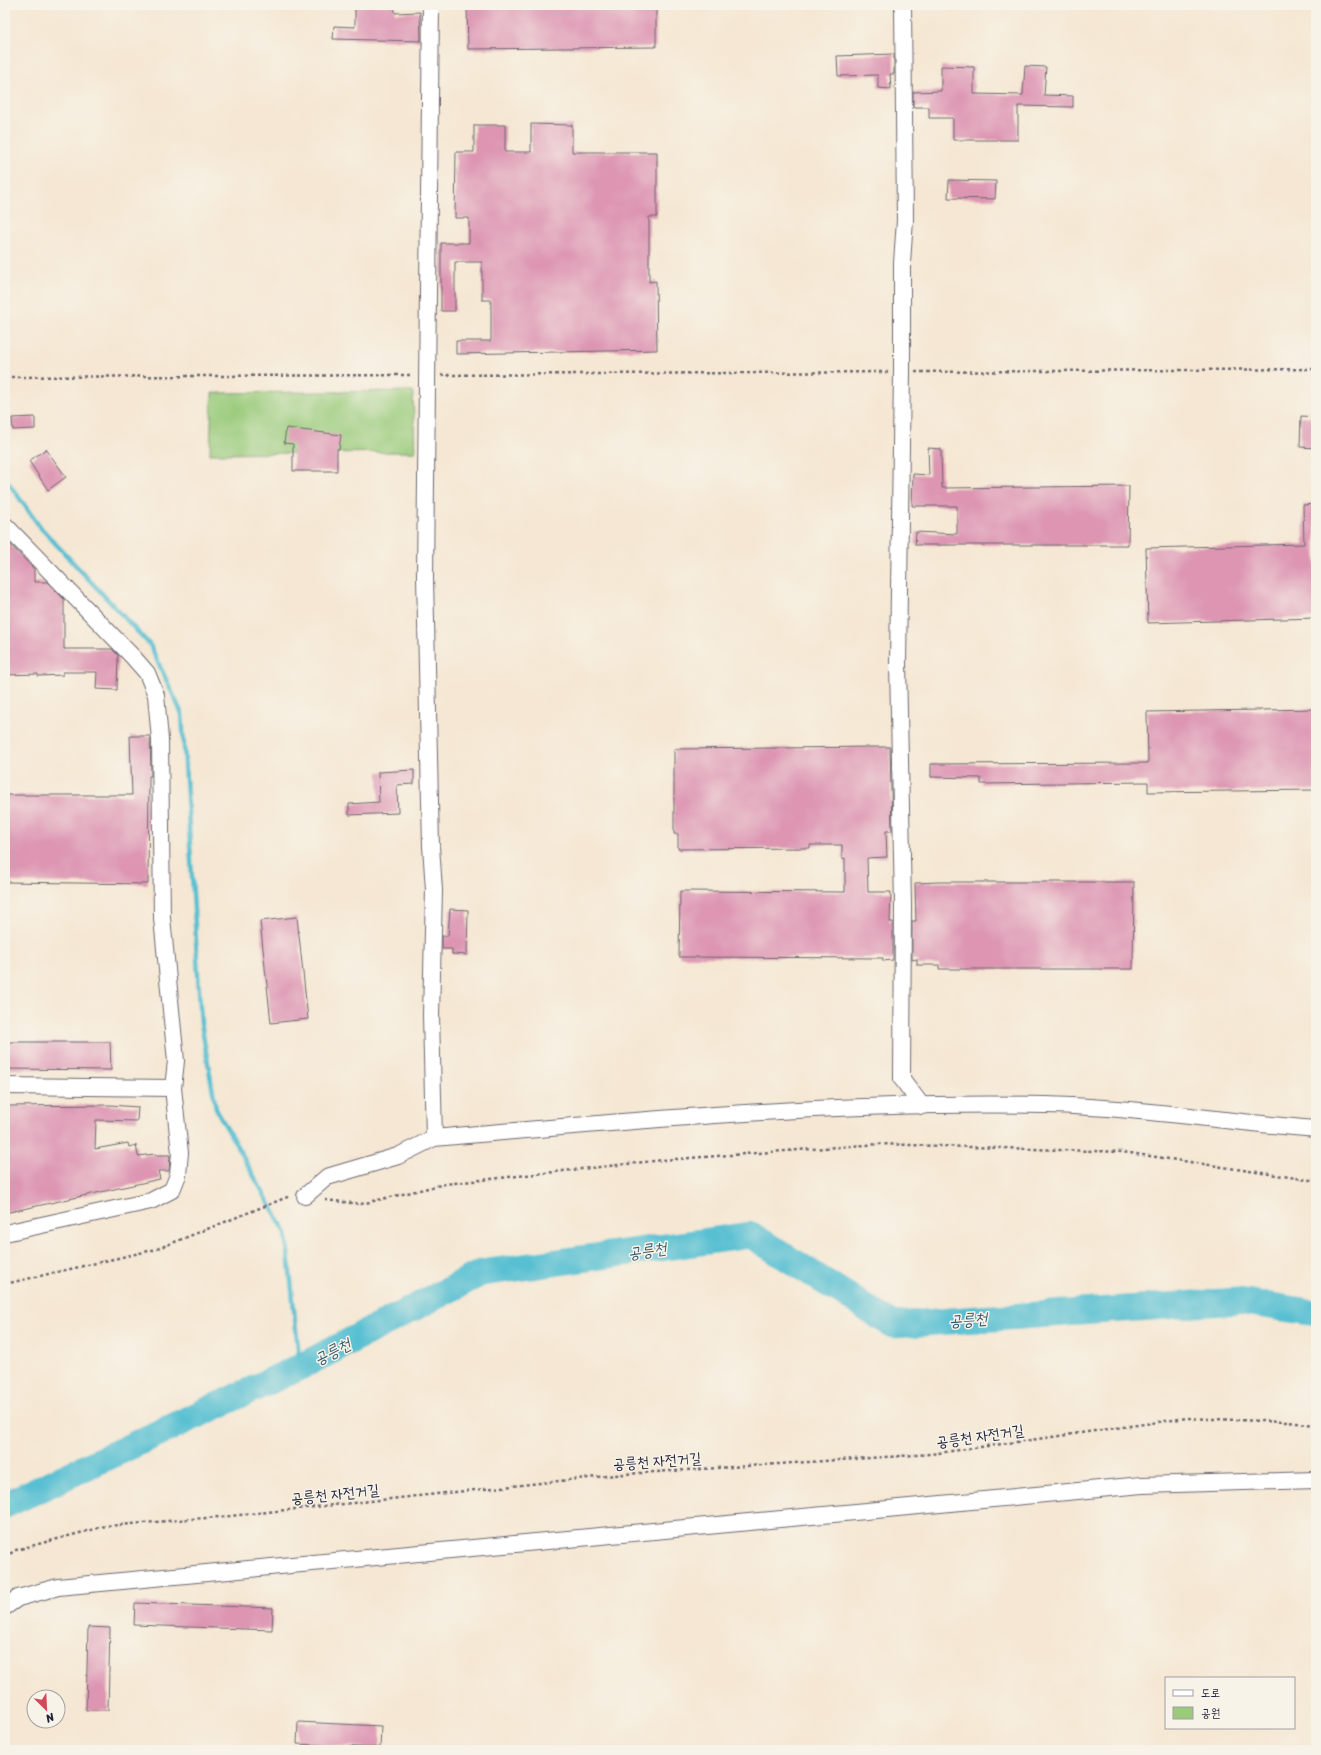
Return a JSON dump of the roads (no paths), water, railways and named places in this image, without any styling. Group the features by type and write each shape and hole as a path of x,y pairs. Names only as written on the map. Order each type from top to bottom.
{"street":[{"path":"431,5 426,577 430,846 434,890 431,1015 434,1138"},
{"path":"903,5 905,220 902,263 898,664 903,904 902,1079 922,1106"},
{"path":"5,525 133,657 147,673 156,695 160,740 162,918 176,1061 173,1088 180,1153 178,1175 172,1190 151,1201 5,1234"},
{"path":"5,1086 173,1088"},
{"path":"305,1196 327,1177 398,1156 434,1138 728,1113 922,1106 1055,1106 1154,1112 1316,1129"},
{"path":"5,1607 18,1598 66,1586 1142,1485 1316,1480"}],"waterway":[{"path":"5,478 40,527 150,645 182,714 201,1023 216,1109 286,1233 300,1367"},
{"name":"공릉천","path":"5,1505 300,1367 481,1273 751,1235 893,1325 1238,1301 1316,1313"}]}
